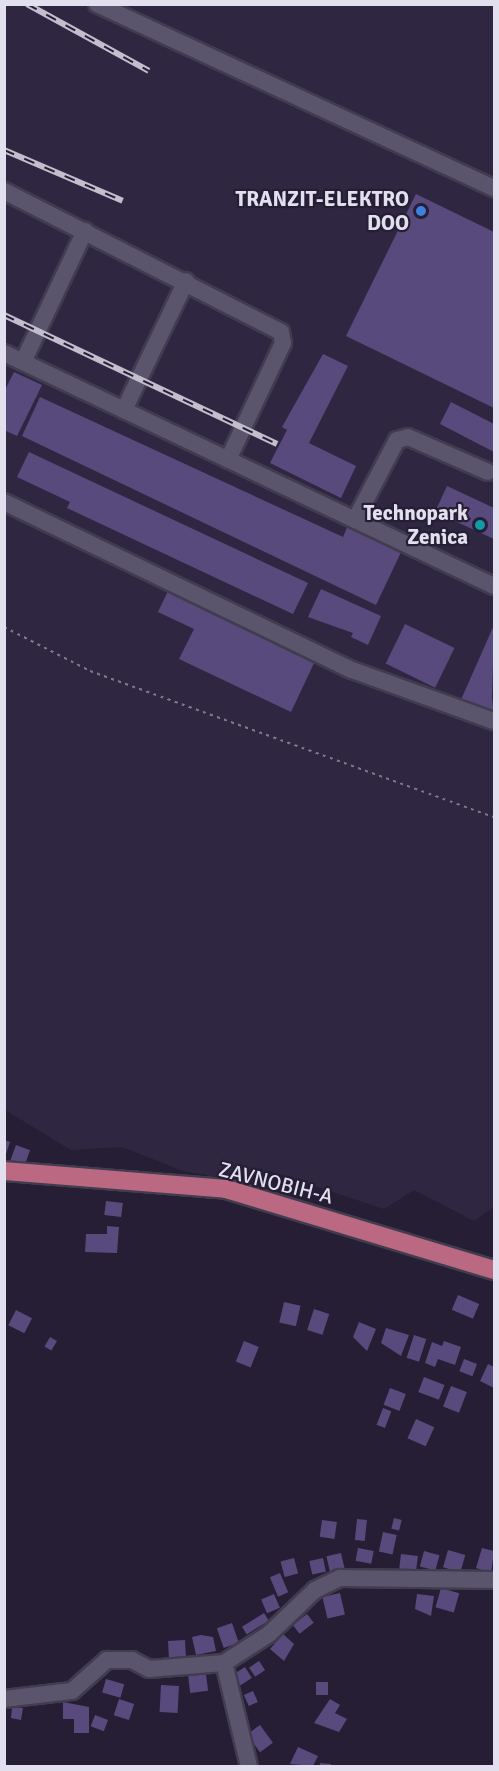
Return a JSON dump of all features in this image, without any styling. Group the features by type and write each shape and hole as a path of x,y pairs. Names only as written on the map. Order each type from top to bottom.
{"main road":[{"name":"ZAVNOBIH-A","path":"4,1171 226,1189 495,1270"}],"street":[{"path":"97,4 495,188"},
{"path":"4,191 186,281 281,332 283,343 228,460"},
{"path":"23,362 86,231"},
{"path":"124,410 186,281"},
{"path":"4,353 495,586"},
{"path":"356,520 398,440 408,437 488,472"},
{"path":"4,502 352,670 495,721"},
{"path":"4,1699 72,1691 107,1660 132,1660 149,1668 224,1663 269,1634 315,1590 340,1578 495,1580"},
{"path":"224,1663 249,1767"}],"path":[{"path":"4,627 90,671 495,817"}],"shaded area":[{"path":"5,5 494,5 494,1207 474,1221 414,1190 384,1209 270,1171 250,1183 183,1171 122,1147 71,1150 5,1110"}],"building":[{"path":"416,194 494,232 494,408 346,336"},
{"path":"323,354 348,366 309,443 356,466 341,498 270,463 287,430 282,427"},
{"path":"14,372 42,385 17,436 4,430 4,392"},
{"path":"40,397 343,537 349,523 403,548 376,605 22,436"},
{"path":"451,402 494,424 494,452 440,424"},
{"path":"29,452 308,583 293,614 67,508 70,502 17,477"},
{"name":"Technopark Zenica","path":"447,486 494,508 494,539 435,512"},
{"path":"321,589 381,616 368,645 351,637 353,633 308,617"},
{"path":"168,591 315,661 291,712 179,659 194,629 158,612"},
{"path":"405,624 454,648 435,688 386,664"},
{"path":"494,625 492,697 494,718 460,702"},
{"path":"4,1140 10,1142 5,1157 4,1156"},
{"path":"16,1145 30,1150 24,1166 10,1161"},
{"path":"106,1201 123,1203 121,1217 104,1215"},
{"path":"107,1226 119,1227 117,1253 85,1252 86,1234 107,1234"},
{"path":"458,1295 479,1304 473,1319 452,1310"},
{"path":"284,1302 301,1306 296,1326 279,1322"},
{"path":"314,1309 329,1314 322,1335 307,1330"},
{"path":"16,1310 32,1318 24,1333 8,1325"},
{"path":"359,1322 376,1329 367,1351 353,1337"},
{"path":"386,1328 409,1335 401,1356 381,1343"},
{"path":"414,1335 426,1339 419,1362 407,1358"},
{"path":"50,1337 57,1341 51,1351 44,1347"},
{"path":"244,1341 259,1347 251,1367 236,1361"},
{"path":"444,1341 461,1347 455,1365 438,1359 435,1367 425,1363 432,1342 442,1346"},
{"path":"464,1359 477,1364 472,1376 459,1371"},
{"path":"488,1364 494,1367 494,1388 480,1381"},
{"path":"424,1377 445,1385 439,1400 418,1392"},
{"path":"451,1386 467,1392 459,1413 443,1407"},
{"path":"390,1388 406,1394 399,1411 384,1405"},
{"path":"383,1408 391,1411 385,1428 377,1425"},
{"path":"416,1419 434,1427 426,1446 407,1438"},
{"path":"394,1518 402,1520 399,1531 391,1529"},
{"path":"357,1519 367,1520 365,1541 355,1540"},
{"path":"322,1520 337,1522 334,1539 320,1537"},
{"path":"383,1532 397,1535 393,1554 379,1552"},
{"path":"358,1548 374,1551 371,1564 356,1561"},
{"path":"482,1548 494,1551 491,1573 476,1568"},
{"path":"448,1550 465,1555 460,1572 443,1567"},
{"path":"424,1551 439,1555 435,1571 420,1566"},
{"path":"341,1553 345,1570 330,1573 326,1556"},
{"path":"401,1554 418,1556 416,1571 399,1569"},
{"path":"294,1558 298,1573 285,1577 280,1562"},
{"path":"323,1558 326,1572 312,1575 309,1561"},
{"path":"280,1573 288,1592 278,1597 270,1577"},
{"path":"441,1588 459,1593 454,1612 435,1607"},
{"path":"340,1593 345,1614 327,1618 322,1597"},
{"path":"274,1594 280,1608 267,1613 261,1599"},
{"path":"417,1594 434,1596 431,1616 415,1609"},
{"path":"264,1613 269,1621 247,1634 242,1627"},
{"path":"307,1614 314,1623 300,1634 293,1625"},
{"path":"232,1623 239,1643 224,1648 217,1628"},
{"path":"283,1634 294,1644 284,1661 270,1649"},
{"path":"201,1635 213,1637 216,1651 196,1655 192,1637"},
{"path":"185,1640 186,1661 169,1662 168,1641"},
{"path":"259,1661 265,1670 255,1677 249,1668"},
{"path":"245,1667 252,1678 240,1685 233,1674"},
{"path":"206,1674 208,1691 190,1693 188,1676"},
{"path":"106,1679 124,1684 120,1698 102,1692"},
{"path":"316,1682 328,1682 328,1695 316,1695"},
{"path":"161,1685 179,1686 178,1713 160,1712"},
{"path":"253,1691 258,1702 249,1706 244,1695"},
{"path":"119,1699 134,1704 129,1720 114,1715"},
{"path":"330,1699 340,1705 335,1713 347,1719 339,1732 314,1723"},
{"path":"63,1702 89,1707 89,1733 74,1733 74,1719 63,1719"},
{"path":"12,1707 23,1708 21,1720 11,1718"},
{"path":"95,1715 108,1720 104,1731 91,1726"},
{"path":"260,1725 273,1743 260,1752 247,1734"},
{"path":"298,1747 318,1756 313,1766 290,1764"},
{"path":"320,1763 331,1764 331,1766 320,1766"}],"railway":[{"path":"27,4 149,71"},
{"path":"4,150 123,201"},
{"path":"4,315 277,444"}],"place":[{"name":"TRANZIT-ELEKTRO DOO","path":"421,211"},
{"name":"Technopark Zenica","path":"480,525"}]}
